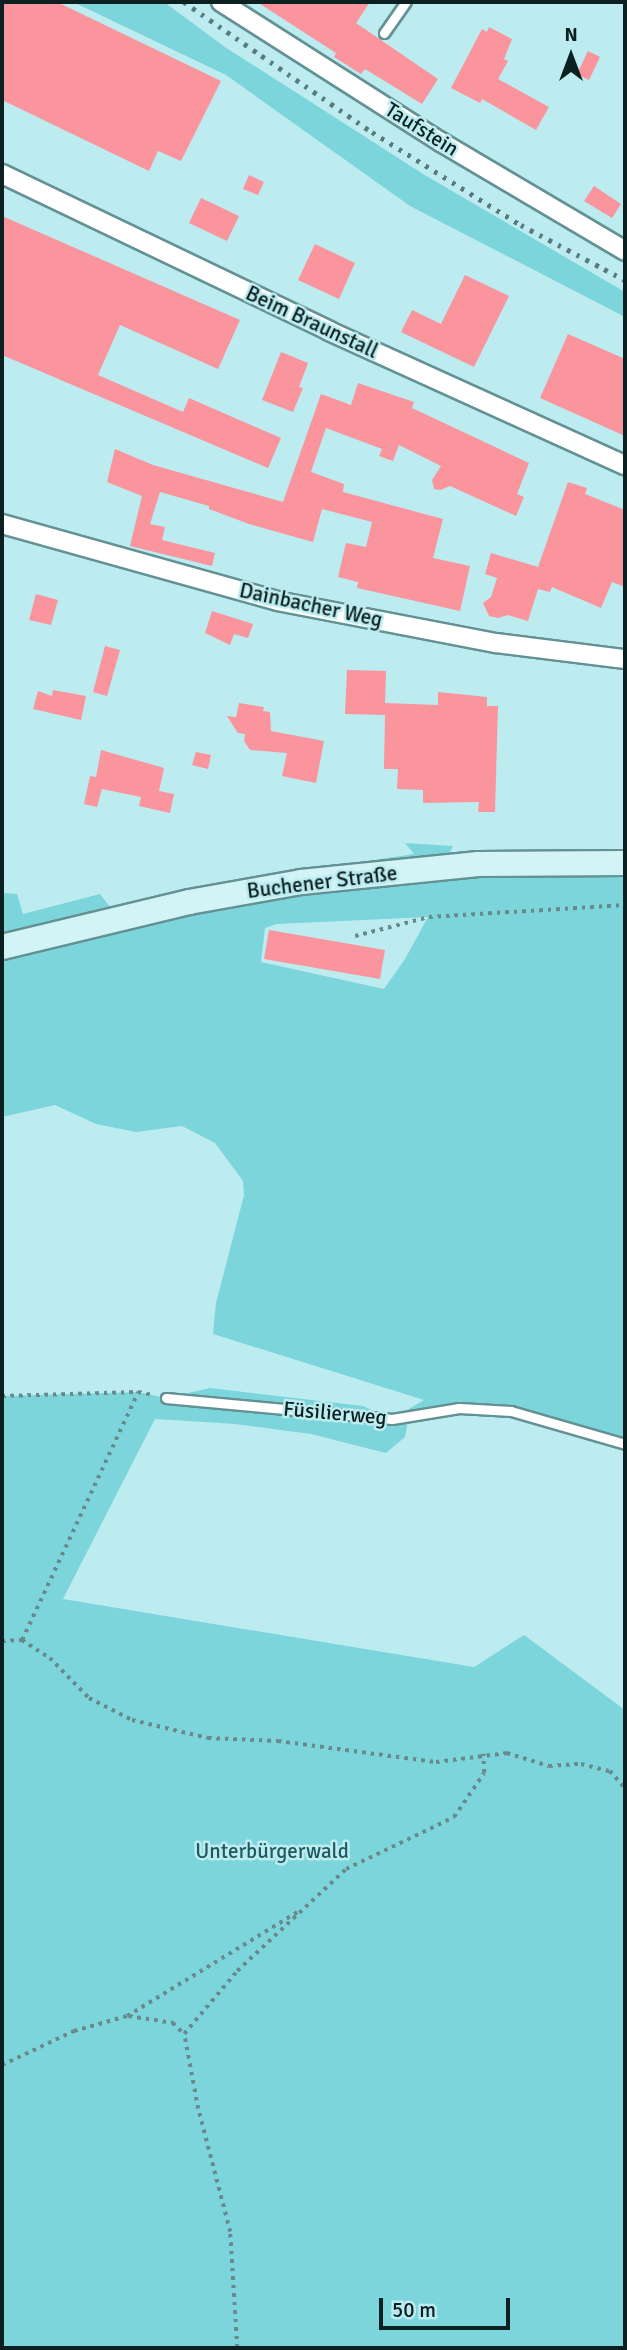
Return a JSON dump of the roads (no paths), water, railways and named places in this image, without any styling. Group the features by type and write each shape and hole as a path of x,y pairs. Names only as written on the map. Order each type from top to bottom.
{"main road":[{"name":"Buchener Straße","path":"13,944 176,905 301,882 478,864 625,863"}],"street":[{"name":"Taufstein","path":"221,2 441,142 625,251"},
{"name":"Beim Braunstall","path":"2,174 329,331 625,465"},
{"name":"Dainbacher Weg","path":"2,524 277,601 496,643 625,659"}],"lane":[{"path":"384,33 405,2"},
{"name":"Füsilierweg","path":"166,1398 392,1419 459,1408 511,1411 625,1444"}],"railway":[{"path":"184,2 372,132 521,225 625,280"}],"park label":[{"name":"Unterbürgerwald","path":"272,1851"}]}
